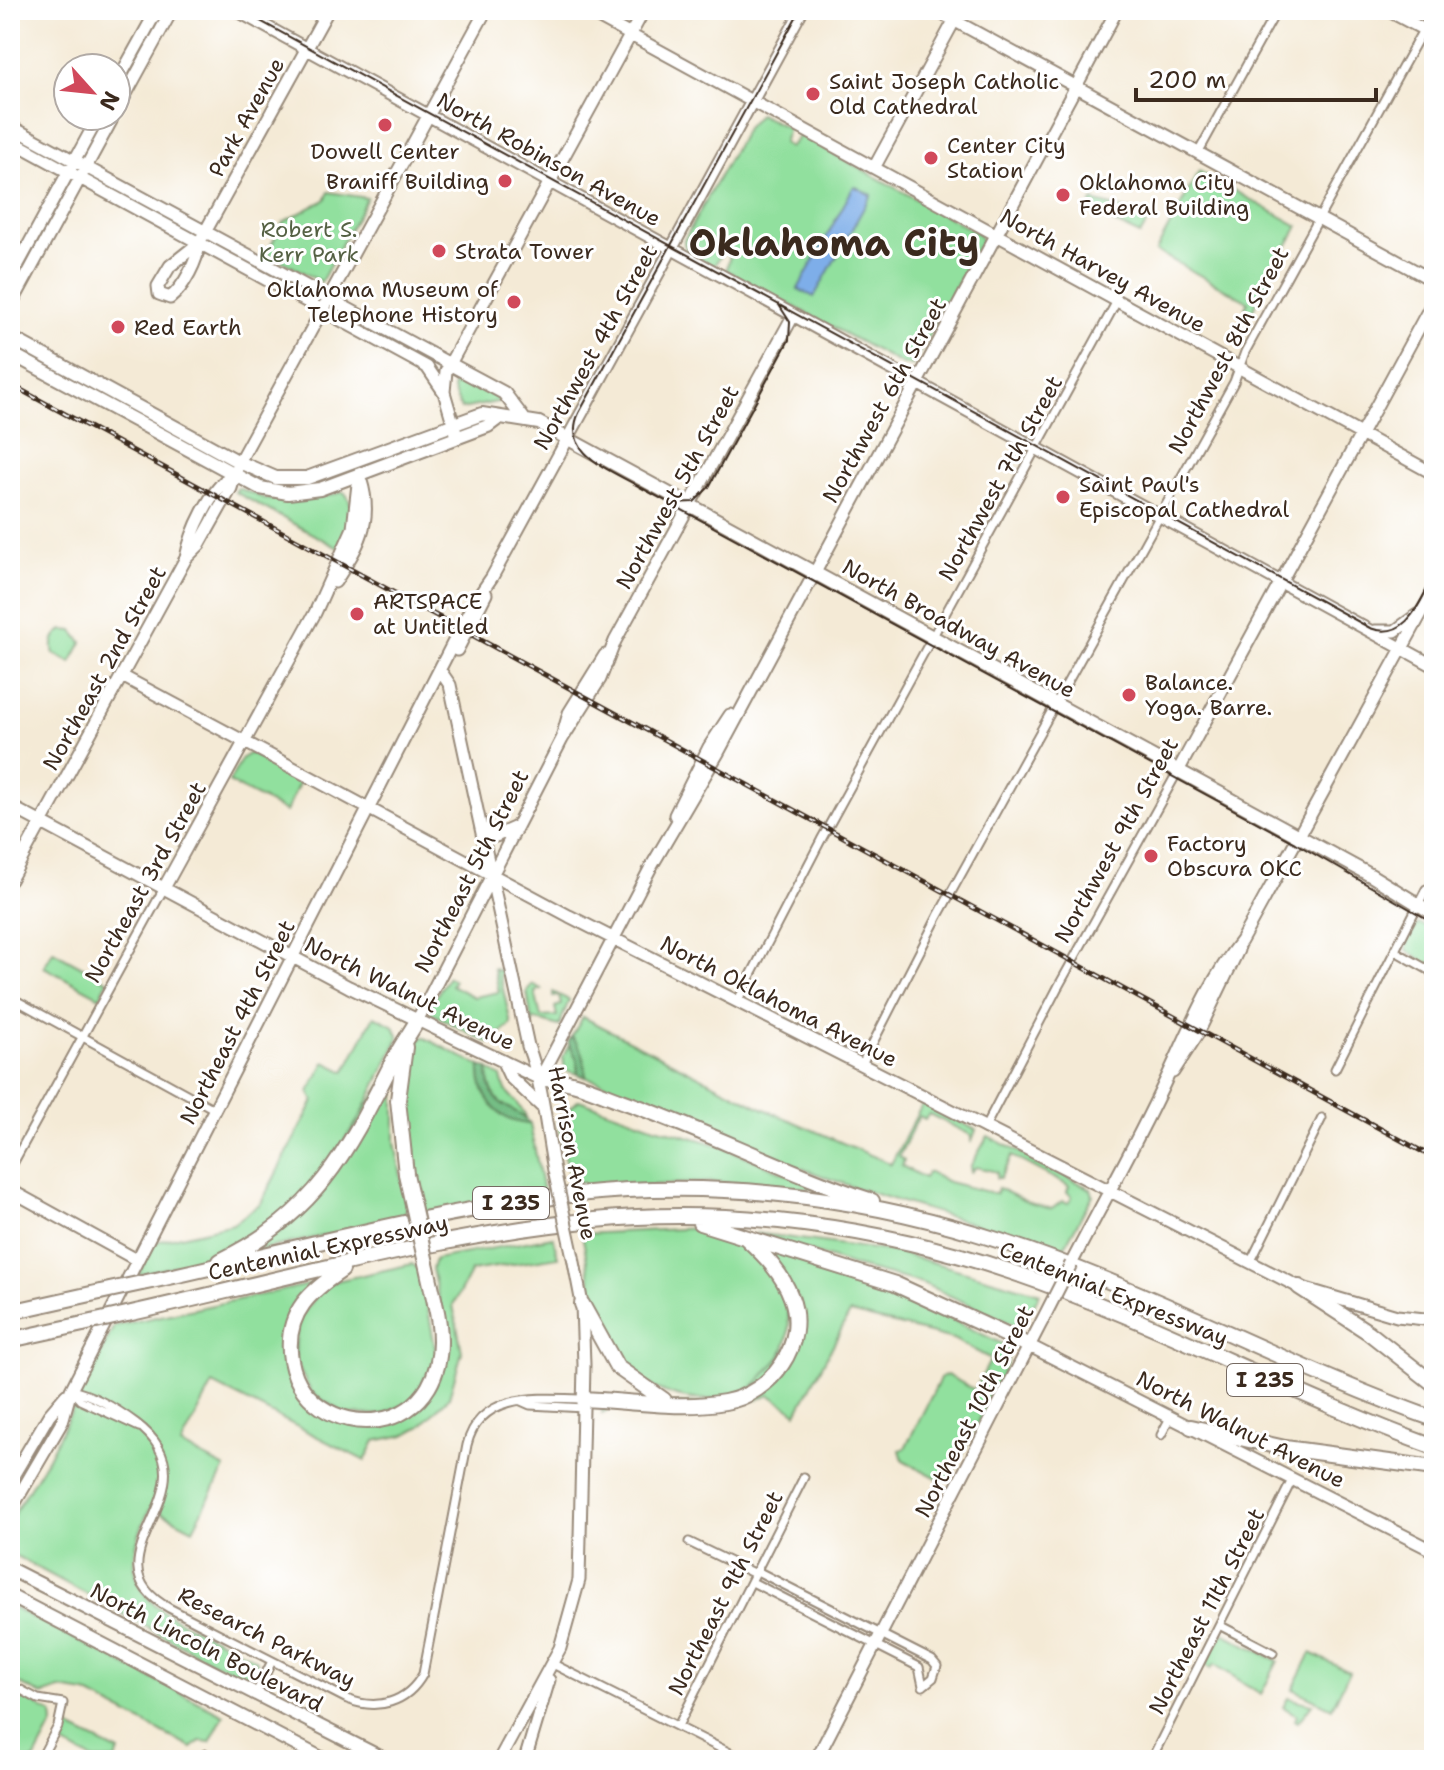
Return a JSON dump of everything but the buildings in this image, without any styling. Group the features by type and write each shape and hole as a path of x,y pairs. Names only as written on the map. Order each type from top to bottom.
{"highway":[{"path":"194,1272 267,1235 315,1193 348,1150 417,1021"},
{"path":"352,1264 306,1297 290,1333 290,1358 297,1379 316,1403 338,1416 361,1422 384,1419 403,1412 422,1397 432,1383 441,1356 442,1335 406,1174 398,1100 406,1042"},
{"path":"540,1079 560,1078 656,1112 834,1188 937,1222"},
{"name":"Centennial Expressway","path":"10,1312 472,1209 582,1194 658,1190 765,1194 868,1208 937,1222 1038,1253 1319,1374 1434,1419"},
{"name":"Centennial Expressway","path":"10,1340 352,1264 549,1225 628,1218 684,1218 817,1226 906,1243 976,1261 1098,1306 1281,1387 1434,1447"},
{"path":"684,1218 895,1284 1030,1346"},
{"path":"584,1404 724,1402 748,1395 772,1377 789,1351 794,1327 792,1300 779,1273 743,1236"},
{"path":"1299,1287 1368,1332 1434,1384"},
{"path":"582,1304 617,1367 637,1384 668,1402"},
{"path":"1191,1427 1285,1448 1434,1468"}],"main road":[{"path":"10,337 141,409 236,468"},
{"path":"10,353 128,418 236,468"},
{"path":"450,364 504,393 523,418"},
{"path":"128,418 141,409"},
{"name":"North Broadway Avenue","path":"236,468 260,488 297,493 459,430 482,414 523,418 568,437 1434,914"},
{"name":"North Lincoln Boulevard","path":"10,1569 386,1760"},
{"name":"North Lincoln Boulevard","path":"10,1596 325,1760"}],"street":[{"path":"132,54 157,10"},
{"path":"132,79 172,10"},
{"name":"North Robinson Avenue","path":"236,10 1434,666"},
{"name":"Park Avenue","path":"202,238 167,269 158,286 159,294 174,296 199,252 202,238 328,10"},
{"name":"Northeast 2nd Street","path":"10,880 186,558 189,541 221,482 236,468 486,10"},
{"name":"North Harvey Avenue","path":"585,10 1434,474"},
{"path":"444,392 450,364 644,10"},
{"name":"Northwest 4th Street","path":"441,672 472,606 492,577 802,10"},
{"path":"935,10 957,15 1075,87 1434,281"},
{"name":"Northwest 6th Street","path":"540,1079 713,750 917,382 1117,10"},
{"path":"1198,153 1277,10"},
{"path":"1387,10 1429,32"},
{"name":"Northwest 8th Street","path":"861,1066 938,916 1319,219 1429,32 1434,10"},
{"path":"874,168 957,15"},
{"path":"132,59 142,64"},
{"path":"10,126 83,173 325,305 427,367 444,392 459,430"},
{"path":"10,279 72,166 96,132"},
{"path":"10,307 83,173 101,132"},
{"path":"10,140 72,166"},
{"path":"29,245 40,251"},
{"name":"Northwest 9th Street","path":"984,1129 1063,978 1434,300"},
{"name":"Northwest 7th Street","path":"737,1002 821,840 1117,301"},
{"path":"325,305 450,364"},
{"name":"Northwest 5th Street","path":"600,679 615,641 793,316"},
{"path":"450,364 451,395 459,430"},
{"name":"Northeast 3rd Street","path":"10,1169 348,553 356,517 358,469"},
{"name":"Northeast 10th Street","path":"816,1760 1166,1080 1191,1025 1227,959 1241,941 1434,590"},
{"path":"1369,630 1395,631 1423,609"},
{"name":"Northeast 5th Street","path":"562,739 569,713 591,674 615,641"},
{"name":"Northeast 4th Street","path":"10,1511 62,1422 71,1390 441,672"},
{"name":"Harrison Avenue","path":"441,672 450,685 528,1046 540,1079 541,1106 582,1304 581,1556 574,1608 553,1664"},
{"name":"North Oklahoma Avenue","path":"122,676 613,939 1299,1287 1397,1316 1434,1320"},
{"name":"Northeast 5th Street","path":"417,1021 562,739 600,679"},
{"name":"North Walnut Avenue","path":"10,806 292,958 540,1079"},
{"path":"482,828 496,836 516,827"},
{"path":"1335,1069 1426,889 1434,887"},
{"path":"1395,951 1434,973"},
{"path":"10,997 214,1109"},
{"path":"503,1062 510,1077 541,1106"},
{"path":"1251,1261 1322,1118"},
{"path":"10,1190 137,1260"},
{"name":"North Walnut Avenue","path":"1030,1346 1434,1551"},
{"name":"Northeast 4th Street","path":"10,1481 49,1415 71,1390"},
{"name":"Research Parkway","path":"71,1390 92,1397 144,1429 162,1451 168,1472 164,1492 140,1546 139,1566 145,1585 163,1605 364,1705 392,1702 413,1687 423,1674 469,1439 490,1411 530,1397 584,1404"},
{"path":"1161,1435 1171,1416"},
{"name":"Northeast 9th Street","path":"678,1726 804,1477"},
{"name":"Northeast 11th Street","path":"1151,1760 1293,1478"},
{"path":"689,1542 879,1640 932,1660 937,1666 933,1678 923,1686 919,1667 879,1640"},
{"path":"1219,1625 1273,1653"},
{"path":"255,1695 272,1661"},
{"path":"553,1664 744,1760"},
{"path":"499,1760 553,1664"},
{"path":"525,1760 553,1664"},
{"path":"10,1684 38,1699 63,1703 58,1726 40,1760"}],"green space":[{"path":"759,114 788,128 783,143 790,147 800,135 979,234 981,241 913,365 903,365 726,270 730,256 723,252 714,266 687,249 684,240 746,128"},
{"path":"1199,171 1298,226 1252,311 1245,308 1248,302 1156,251"},
{"name":"Robert S. Kerr Park","path":"329,192 367,198 321,282 267,253 283,222 325,200"},
{"path":"1092,201 1151,216 1140,235 1089,211"},
{"path":"454,376 502,401 461,409 453,390"},
{"path":"238,488 266,499 295,502 344,492 351,505 348,527 338,548 235,492"},
{"path":"63,630 73,631 82,642 71,663 54,654 54,640"},
{"path":"250,753 300,781 286,812 229,782 242,758"},
{"path":"1418,924 1434,929 1434,968 1407,950 1407,941"},
{"path":"53,951 108,981 100,997 44,967"},
{"path":"505,966 500,976 511,1024 489,1043 431,1013 430,1005 448,977 454,980 451,985 474,997 499,992 494,969 499,971"},
{"path":"532,984 541,989 535,992 541,1017 557,1016 555,1007 561,1005 559,996 553,997 553,992 569,1000 559,1026 534,1019 532,1025 527,991"},
{"path":"374,1016 394,1026 399,1038 348,1142 281,1221 214,1256 138,1275 155,1242 233,1224 261,1203 314,1101 309,1092 325,1062 345,1072"},
{"path":"583,1017 762,1108 891,1164 923,1103 976,1130 971,1143 971,1135 929,1114 925,1119 919,1116 899,1156 904,1160 902,1166 924,1178 928,1172 948,1182 996,1194 998,1188 1029,1203 1052,1209 1062,1201 1069,1203 1072,1196 1067,1192 1069,1186 1012,1156 1000,1178 996,1178 997,1172 976,1167 971,1172 970,1167 988,1136 1091,1189 1093,1195 1062,1251 853,1187 768,1156 664,1105 586,1077 572,1036"},
{"path":"572,1036 583,1053 586,1077 578,1074 577,1059 568,1042"},
{"path":"423,1037 480,1066 483,1086 493,1104 509,1118 530,1124 543,1192 425,1213 418,1205 401,1118 412,1046"},
{"path":"569,1045 577,1059 578,1074 565,1070 563,1057"},
{"path":"480,1066 488,1069 489,1084 499,1101 526,1118 530,1124 508,1119 492,1106 482,1088"},
{"path":"395,1067 395,1142 407,1208 402,1219 245,1253 283,1228"},
{"path":"488,1069 501,1077 505,1089 526,1117 503,1106 498,1100"},
{"path":"579,1100 655,1127 719,1145 822,1189 715,1182 572,1189 557,1120"},
{"path":"701,1228 735,1241 760,1260 781,1290 789,1323 779,1357 756,1383 729,1397 708,1400 687,1398 646,1383 615,1355 597,1312 582,1234"},
{"path":"755,1233 896,1252 1040,1293 1026,1320 1014,1325 922,1283 857,1267"},
{"path":"553,1237 558,1257 471,1271 453,1305 462,1352 449,1397 421,1426 405,1435 375,1441 365,1461 213,1384 181,1445 225,1468 193,1529 151,1507 137,1542 135,1570 142,1591 157,1607 178,1621 256,1660 260,1670 254,1678 245,1678 197,1654 10,1553 10,1520 48,1458 114,1326 312,1284 292,1312 295,1384 363,1426 432,1391 439,1376 445,1346 432,1269 435,1259"},
{"path":"767,1249 871,1281 1005,1345 1009,1351 1007,1364 952,1475 939,1479 903,1460 900,1450 905,1448 941,1377 947,1375 975,1390 991,1359 953,1339 850,1313 797,1413 770,1395 724,1410 611,1408 602,1413 602,1405 740,1403 797,1337"},
{"path":"412,1264 421,1271 437,1358 412,1400 383,1415 345,1414 311,1392 295,1361 297,1321 327,1283"},
{"path":"10,1606 224,1715 210,1742 200,1741 192,1748 86,1693 60,1689 42,1695 10,1679"},
{"path":"1223,1633 1278,1661 1261,1694 1214,1664 1211,1669 1205,1665"},
{"path":"1311,1653 1349,1672 1332,1708 1293,1689"},
{"path":"10,1690 52,1714 53,1724 34,1760 10,1760 20,1736 10,1730"},
{"path":"1288,1698 1312,1704 1298,1722 1295,1720 1297,1715 1283,1707"},
{"path":"68,1727 119,1752 115,1760 94,1760 60,1743"}],"water":[{"path":"854,186 871,195 814,297 798,289"}],"tram line":[{"path":"240,10 1370,628 1383,631 1403,624 1417,607 1434,575"},
{"path":"800,10 579,413 575,427 576,439 582,449 602,466 1295,843 1434,923"},
{"path":"670,503 694,502 709,487 789,340 790,322 779,305"}],"railway":[{"path":"10,384 1434,1158"}],"place":[{"name":"Saint Joseph Catholic Old Cathedral","path":"813,94"},
{"name":"Dowell Center","path":"385,125"},
{"name":"Center City Station","path":"931,158"},
{"name":"Braniff Building","path":"505,181"},
{"name":"Oklahoma City Federal Building","path":"1063,195"},
{"name":"Strata Tower","path":"439,251"},
{"name":"Oklahoma Museum of Telephone History","path":"514,302"},
{"name":"Red Earth","path":"118,327"},
{"name":"Saint Paul's Episcopal Cathedral","path":"1063,497"},
{"name":"ARTSPACE at Untitled","path":"357,614"},
{"name":"Balance. Yoga. Barre.","path":"1129,695"},
{"name":"Factory Obscura OKC","path":"1151,856"}],"district":[{"name":"Oklahoma City","path":"834,243"}]}
